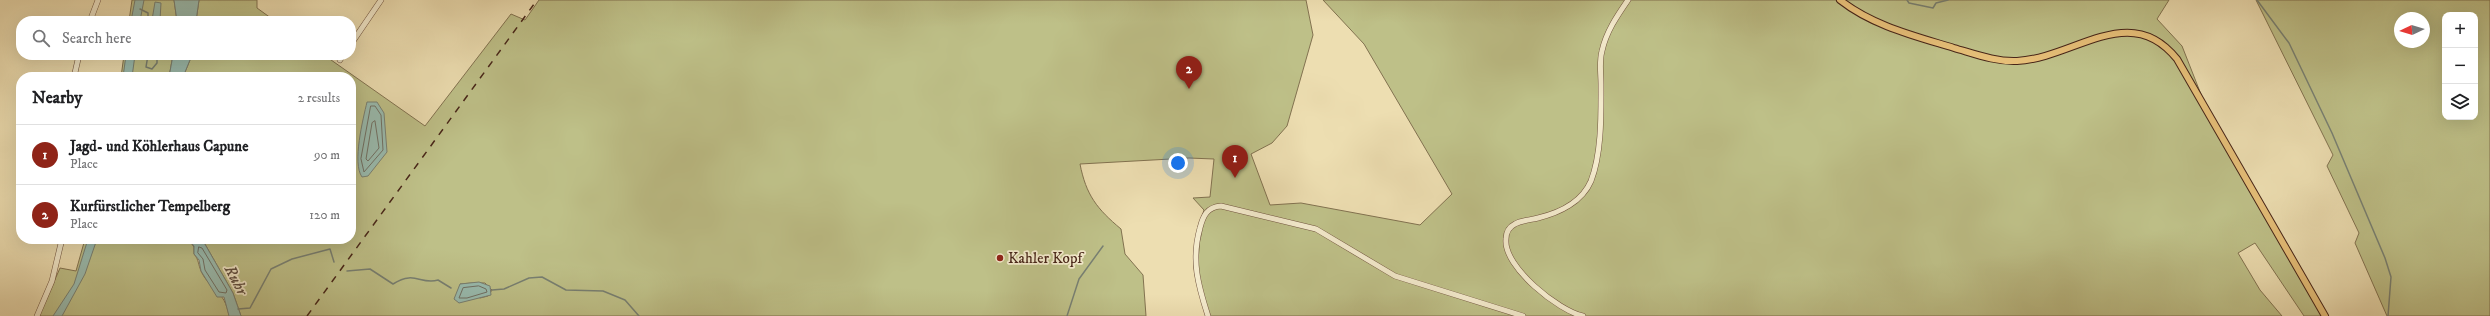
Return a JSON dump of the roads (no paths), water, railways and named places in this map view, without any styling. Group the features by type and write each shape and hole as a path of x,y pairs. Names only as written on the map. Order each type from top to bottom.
{"main road":[{"path":"1840,0 1866,17 1901,32 2006,61 2036,58 2105,28"},
{"path":"2121,25 2147,30 2158,36 2168,46 2325,316"}],"street":[{"path":"92,16 98,0"},
{"path":"356,37 381,0"},
{"path":"1584,316 1560,307 1530,281 1510,257 1506,240 1508,231 1514,225 1547,216 1565,208 1581,195 1589,184 1596,162 1599,130 1602,51 1615,20 1628,0"},
{"path":"75,72 78,60"},
{"path":"1208,316 1197,282 1194,250 1206,212 1221,206 1316,229 1395,276 1523,316"},
{"path":"37,316 52,281 61,244"}],"water":[{"path":"135,0 144,0 141,16 132,16"},
{"path":"174,0 199,0 197,16 176,16"},
{"path":"155,2 161,3 160,16 153,16"},
{"path":"125,60 134,60 133,72 124,72"},
{"path":"172,60 190,60 185,72 170,72"},
{"path":"367,102 377,102 384,113 387,152 368,176 362,177 359,170 358,152"},
{"path":"86,244 95,244 85,274 62,316 53,316 74,284"},
{"path":"192,244 205,244 233,293 241,316 229,316 224,297 217,297 201,271 199,260 194,254 194,246"},
{"path":"479,282 490,286 491,295 459,303 454,299 460,284"}],"waterway":[{"path":"1907,0 1909,3 1933,8 1936,3 1948,0"},
{"path":"2257,0 2289,43 2332,133 2385,258 2391,277 2388,316"},
{"path":"140,9 148,13 148,16"},
{"path":"147,60 146,67 152,69 157,63 157,60"},
{"path":"1067,316 1079,279 1103,246"},
{"name":"Ruhr","path":"238,309 250,308 271,269 292,259 330,249 334,262"},
{"path":"347,271 370,269 393,284 407,278 426,281 438,280 451,288"},
{"path":"492,290 504,289 529,278 542,277 566,290 603,291 625,300 639,316"}],"railway":[{"path":"307,316 537,0"}],"place":[{"name":"Kurfürstlicher Tempelberg","path":"1189,89"},
{"name":"Jagd- und Köhlerhaus Capune","path":"1235,178"},
{"name":"Kahler Kopf","path":"1000,258"}]}
